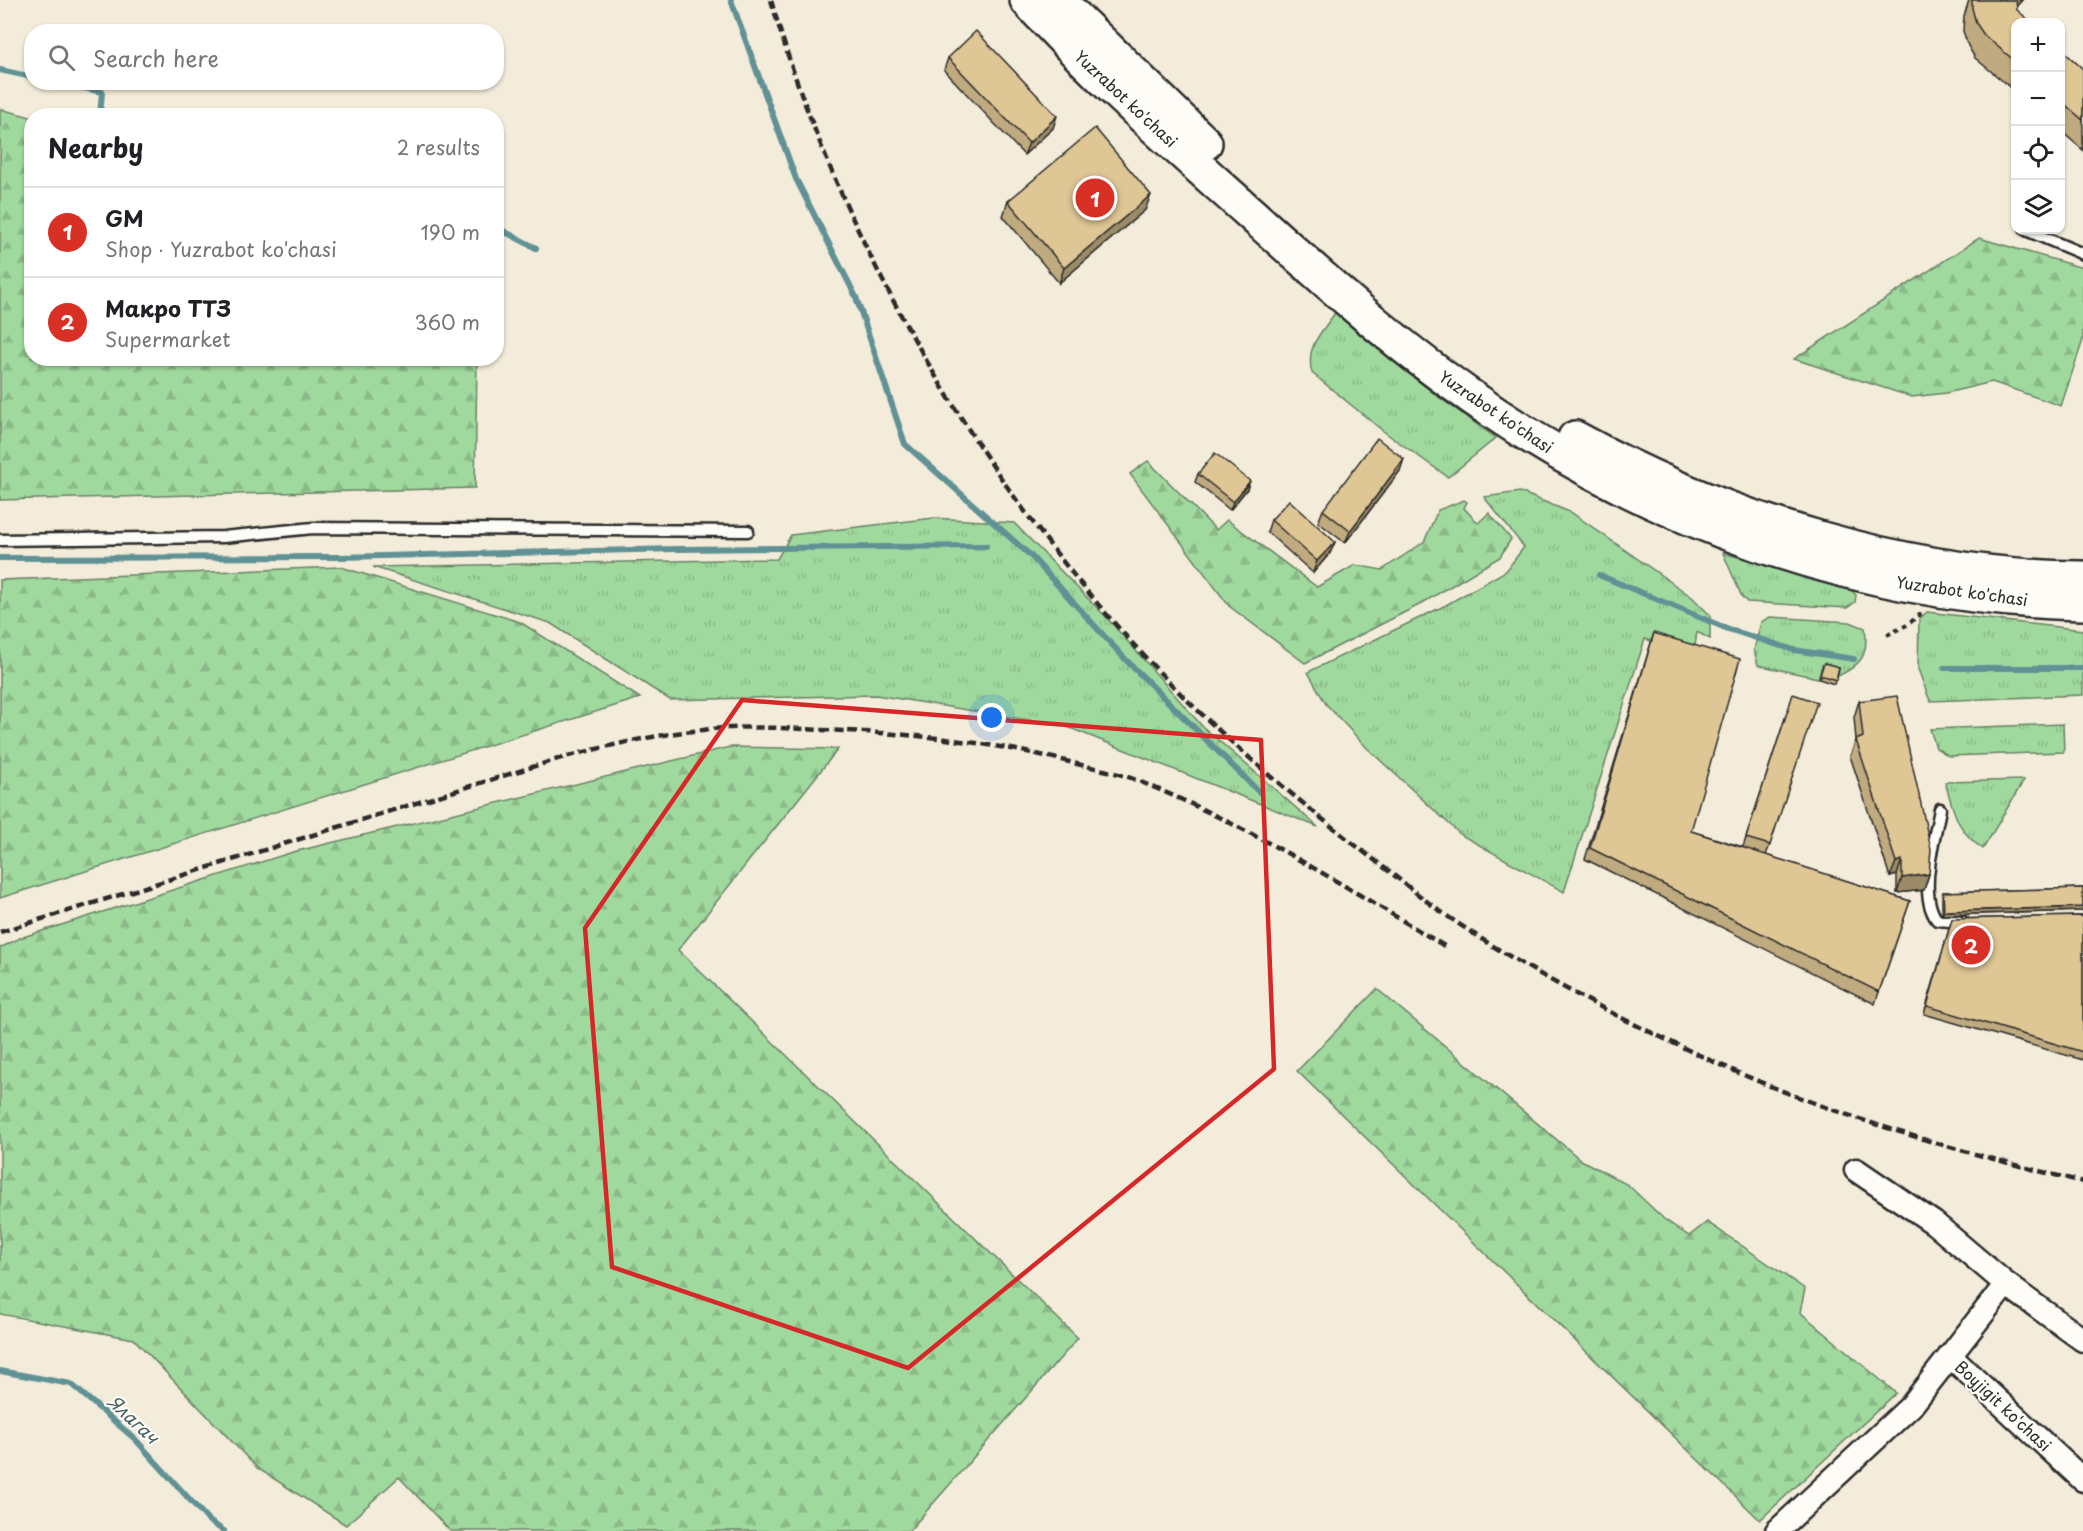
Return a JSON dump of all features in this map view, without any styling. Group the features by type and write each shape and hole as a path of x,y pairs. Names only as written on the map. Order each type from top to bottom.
{"main road":[{"name":"Yuzrabot ko'chasi","path":"1027,0 1123,98 1317,274 1416,356 1500,417 1604,479 1655,503 1766,546 1891,569 2083,578"},
{"name":"Yuzrabot ko'chasi","path":"1058,0 1140,82 1335,261 1434,344 1520,404 1597,450 1684,490 1891,569 1984,597 2083,603"}],"street":[{"path":"1856,1170 1934,1223 2006,1284 2083,1340"},
{"path":"1777,1531 1911,1406 2006,1284"},
{"name":"Boyjigit ko'chasi","path":"1950,1356 2083,1480"}],"lane":[{"path":"2036,234 2083,254"},
{"path":"0,540 223,537 313,528 748,531"},
{"path":"1940,809 1928,875 1930,904 1937,920 1970,922"}],"highlighted area":[{"path":"742,700 1261,740 1274,1069 908,1368 612,1267 585,928"}],"green space":[{"path":"0,109 24,115 24,366 477,366 475,488 0,500"},
{"path":"1979,238 2083,268 2083,340 2061,406 1992,382 1946,393 1912,397 1794,359"},
{"path":"1335,313 1437,396 1496,438 1448,477 1383,431 1312,373 1310,364 1313,348"},
{"path":"1148,461 1216,530 1227,520 1317,587 1355,565 1382,570 1424,542 1438,510 1464,500 1467,502 1464,508 1478,523 1489,513 1511,539 1500,557 1419,605 1305,663 1229,606 1130,474"},
{"path":"1520,492 1572,513 1692,597 1710,615 1710,639 1697,632 1694,654 1645,639 1564,892 1461,835 1367,748 1326,704 1308,672 1446,605 1506,571 1524,547 1484,497"},
{"path":"934,518 1014,523 1108,619 1202,726 1318,827 1065,726 876,695 670,700 550,623 373,567 777,559 791,535"},
{"path":"1723,553 1848,587 1856,595 1855,602 1847,608 1747,602 1742,597"},
{"path":"341,567 520,622 640,698 0,898 0,580"},
{"path":"1927,612 2083,630 2083,695 1930,701 1918,669 1919,619"},
{"path":"1770,617 1850,622 1865,628 1866,645 1862,658 1852,668 1838,676 1839,670 1822,665 1818,678 1758,665 1754,650 1761,622"},
{"path":"2063,724 2064,752 1949,756 1936,748 1930,729"},
{"path":"730,747 838,749 678,950 1078,1338 909,1531 450,1531 399,1477 346,1525 257,1468 134,1339 0,1314 0,948 20,938 293,852"},
{"path":"2024,780 1983,849 1967,835 1957,820 1945,782"},
{"path":"1377,989 1581,1160 1628,1185 1664,1219 1689,1236 1707,1222 1805,1289 1800,1312 1896,1393 1760,1520 1297,1071"}],"building":[{"path":"1972,0 2016,0 2017,10 2026,18 2011,18 2011,58 1984,35 1976,23"},
{"path":"976,31 1057,116 1029,143 948,58"},
{"path":"2065,53 2083,69 2083,120 2065,104"},
{"path":"1095,128 1151,195 1064,268 1008,201"},
{"path":"1377,438 1404,459 1350,531 1323,510"},
{"path":"1215,453 1250,481 1233,502 1198,474"},
{"path":"1289,500 1335,542 1317,561 1271,520"},
{"path":"1654,633 1740,659 1691,831 1910,901 1879,992 1590,848"},
{"path":"1824,663 1839,667 1836,680 1820,675"},
{"path":"1793,694 1817,702 1770,845 1746,838"},
{"path":"1897,696 1931,849 1929,874 1902,878 1902,860 1896,862 1856,740 1863,737 1859,701"},
{"path":"2083,888 2083,907 1944,911 1943,892"},
{"path":"2083,916 2083,1052 1927,1006 1952,919"}],"waterway":[{"path":"731,0 796,179 856,297 905,444 1031,556 1127,661 1259,792"},
{"path":"0,70 24,75"},
{"path":"93,90 102,92 101,108"},
{"path":"504,231 536,248"},
{"path":"0,558 340,557 676,549 986,546"},
{"path":"1599,575 1728,629 1794,650 1854,659"},
{"path":"1944,668 2083,668"},
{"name":"Ялагач","path":"0,1371 71,1384 135,1439 209,1521 224,1531"}],"railway":[{"path":"771,0 802,95 840,190 884,284 935,375 991,463 1052,547 1116,626 1229,740 1321,818 1440,911 1520,963 1594,1004 1746,1076 1828,1108 1955,1148 2083,1182"},
{"path":"0,932 561,758 674,733 753,727 885,733 982,744 1014,749 1125,776 1172,795 1253,834 1446,947"}],"place":[{"name":"GM","path":"1095,198"},
{"name":"Макро ТТЗ","path":"1971,945"}]}
